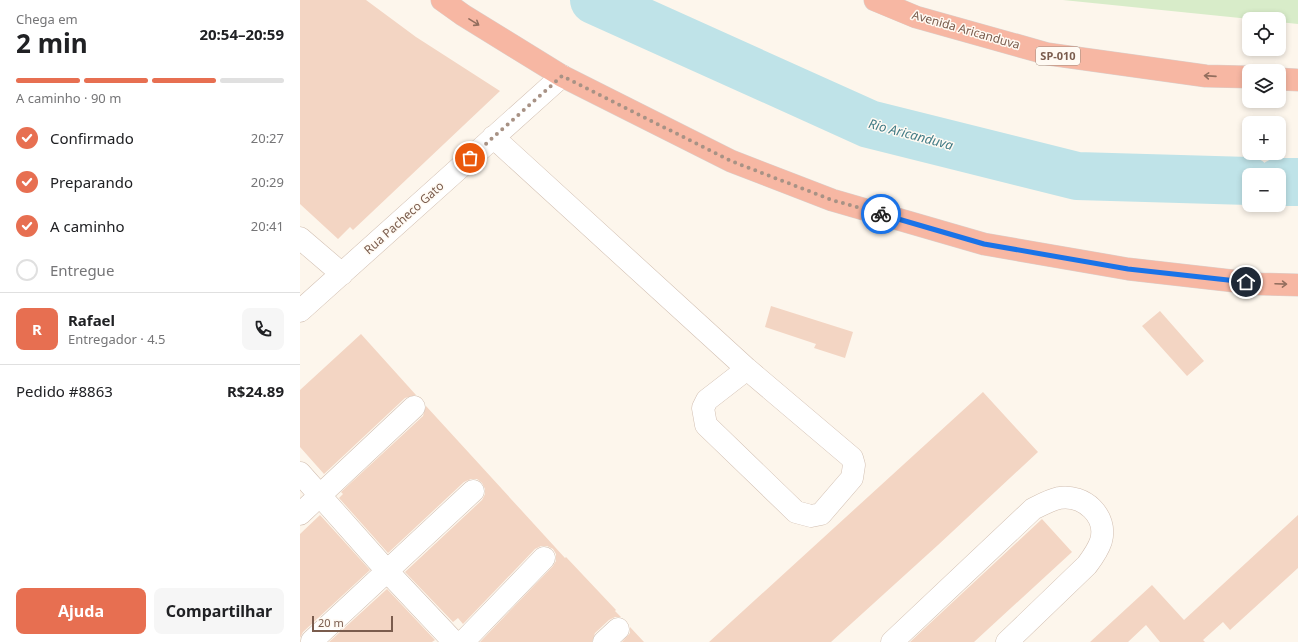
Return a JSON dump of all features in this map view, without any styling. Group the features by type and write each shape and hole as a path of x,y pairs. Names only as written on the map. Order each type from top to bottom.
{"highway":[{"path":"442,0 463,15 562,76 731,161 832,200 984,244 1128,269 1260,284 1298,285"},
{"name":"Avenida Aricanduva","path":"875,0 916,17 1048,54 1206,76 1242,78"},
{"path":"1286,79 1298,80"}],"street":[{"name":"Rua Pacheco Gato","path":"300,310 562,76"},
{"path":"493,137 747,369 852,458 854,465 852,478 821,514 811,516 796,512 706,425 703,408 707,400 747,369"},
{"path":"300,238 342,274"},
{"path":"300,514 414,407"},
{"path":"300,473 321,494 388,572 454,642"},
{"path":"312,641 388,572 473,491"},
{"path":"892,642 1033,509 1059,498 1072,498 1086,503 1098,514 1102,527 1101,540 1096,552 1087,565 1007,642"},
{"path":"463,642 544,558"}],"green space":[{"path":"1063,0 1298,0 1298,24 1286,23 1286,12 1242,12 1242,18"}],"building":[{"path":"300,0 366,0 416,37 500,91 353,230 350,227 338,239 300,204"},
{"path":"771,306 853,332 845,358 814,348 816,344 765,327"},
{"path":"1160,311 1204,361 1187,376 1142,326"},
{"path":"361,334 416,395 405,398 324,474 300,447 300,390"},
{"path":"983,392 1038,452 938,545 831,642 709,642"},
{"path":"426,406 621,617 615,617 609,620 595,633 592,642 480,642 553,566 556,561 556,554 553,549 547,546 541,546 535,549 463,624 458,618 453,622 405,572 482,500 485,494 485,489 482,483 477,479 471,479 464,482 388,553 339,498 343,494 341,492 423,416"},
{"path":"320,515 370,570 303,632 300,638 300,534"},
{"path":"1298,515 1298,568 1230,630 1223,622 1203,640 1205,642 1160,642 1146,625 1128,642 1090,642 1152,585 1184,620"},
{"path":"1042,519 1072,552 974,642 910,642"},
{"path":"387,589 435,640 432,642 329,642"},
{"path":"630,627 644,642 622,642 630,633"}],"waterway":[{"name":"Rio Aricanduva","path":"594,0 869,124 1077,176 1242,181"},
{"name":"Rio Aricanduva","path":"1286,182 1298,182"}],"way so far":[{"path":"470,158 562,76 731,161 832,200 881,214"}],"route":[{"path":"881,214 984,244 1128,269 1246,282"}]}
